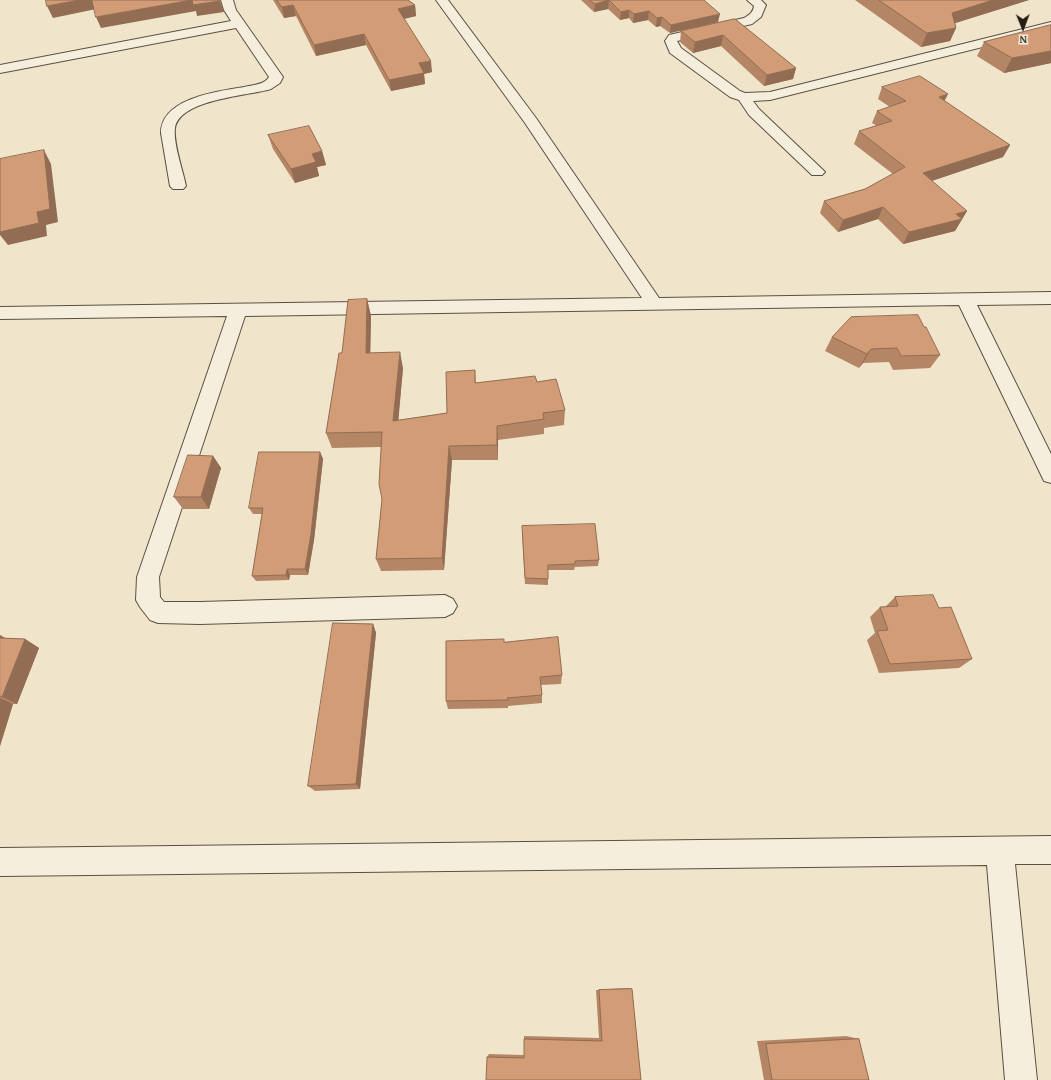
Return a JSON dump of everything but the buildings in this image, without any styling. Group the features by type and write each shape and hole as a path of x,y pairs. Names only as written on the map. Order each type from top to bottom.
{"street":[{"path":"178,186 168,129 173,117 189,104 209,98 266,86 276,78 230,10 227,0"},
{"path":"442,0 530,121 654,303"},
{"path":"753,0 760,5 756,16 748,20 673,38 671,41 676,50 735,94 744,97 770,96 1051,26"},
{"path":"0,69 176,37 237,24 238,22"},
{"path":"744,97 754,112 817,172"},
{"path":"0,313 1051,298"},
{"path":"965,299 1051,475"},
{"path":"238,309 148,577 148,600 158,612 200,613 445,606"},
{"path":"1000,850 1021,1080"},
{"path":"0,862 1051,850"}]}
